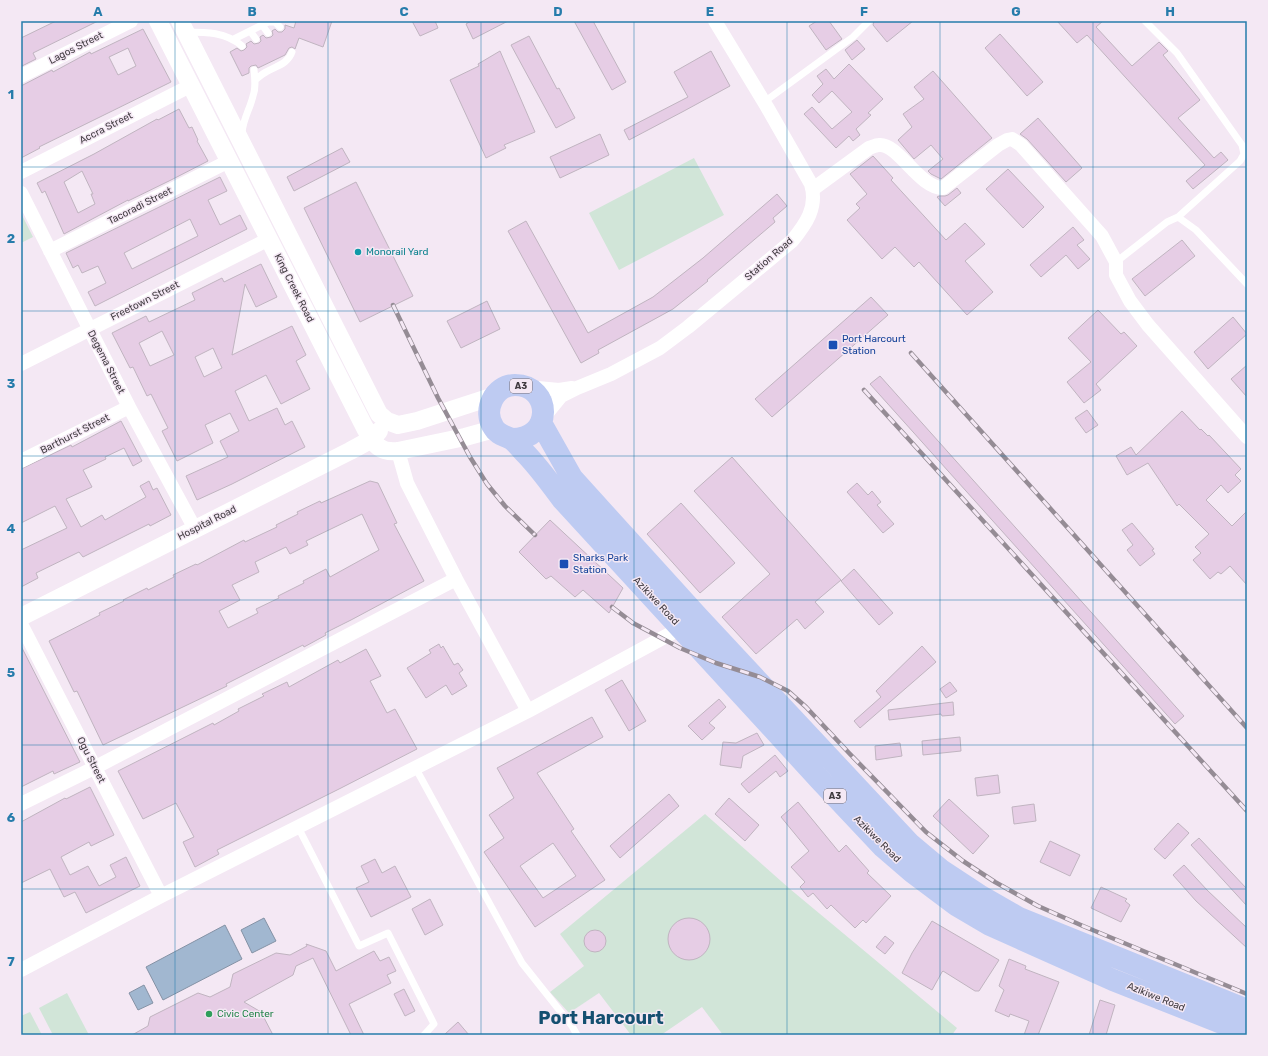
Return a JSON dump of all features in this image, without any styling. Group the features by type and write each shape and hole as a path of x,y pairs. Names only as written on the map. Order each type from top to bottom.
{"main road":[{"name":"A3","path":"494,396 503,388 514,385 525,386 535,392 540,400 543,408 542,420"},
{"path":"494,396 489,409 491,423 503,434 520,439 529,436 536,430 542,420"},
{"name":"Azikiwe Road","path":"542,420 572,478 698,617 910,844 941,870 978,896 1019,918 1247,1010"},
{"name":"Azikiwe Road","path":"503,434 525,453 562,499 883,847 912,872 956,905 990,925 1113,980 1247,1033"}],"street":[{"name":"Lagos Street","path":"21,76 130,21"},
{"name":"King Creek Road","path":"158,21 192,85 365,428 381,450 398,452 465,437 503,434"},
{"path":"715,21 764,102 813,189 869,148 880,144 890,148 926,182 938,188 943,188 998,145 1007,140 1012,139 1021,146 1102,236 1116,262 1116,275 1130,301 1148,325 1247,437"},
{"name":"King Creek Road","path":"183,26 379,414 387,421"},
{"name":"Accra Street","path":"21,172 192,85"},
{"name":"Tacoradi Street","path":"50,251 229,161"},
{"name":"Station Road","path":"542,420 560,396 611,374 660,348 688,327 792,241 806,224 812,207 813,189"},
{"name":"Degema Street","path":"21,193 129,407 195,529"},
{"name":"Freetown Street","path":"21,364 269,239"},
{"name":"Station Road","path":"525,386 559,390 577,388"},
{"path":"387,421 398,425 417,421 494,396"},
{"name":"Barthurst Street","path":"21,461 129,407"},
{"name":"Hospital Road","path":"21,617 372,439 387,421"},
{"path":"398,452 407,483 456,579 528,711"},
{"path":"21,804 94,768 456,579"},
{"name":"Ogu Street","path":"21,624 161,896"},
{"path":"21,970 161,896 528,711 681,628"}],"lane":[{"path":"764,102 853,37 869,21"},
{"path":"1116,262 1167,222 1178,218 1240,161 1244,154 1242,145 1177,53 1145,21"},
{"path":"234,39 268,22 275,22 280,27"},
{"path":"262,25 268,33"},
{"path":"183,26 234,39 242,46"},
{"path":"250,31 256,39"},
{"path":"255,80 269,66 290,57 292,52"},
{"path":"241,141 243,122 254,94 254,70"},
{"path":"1178,218 1196,230 1247,284"},
{"path":"415,768 522,963 572,1026 577,1035"},
{"path":"298,827 359,946 388,933 434,1024 424,1035"}],"green space":[{"path":"694,158 724,215 619,270 589,213"},
{"path":"21,213 33,237 21,243"},
{"path":"705,814 790,889 957,1028 952,1035 723,1035 702,1007 661,1035 631,1035 599,993 569,1013 550,992 584,966 560,934"},
{"path":"67,993 89,1035 53,1035 39,1008"},
{"path":"30,1012 42,1035 21,1035 21,1016"}],"water":[{"path":"264,918 276,941 252,953 241,930"},
{"path":"225,925 242,959 163,1000 146,967"},
{"path":"144,985 153,1003 138,1010 129,993"}],"building":[{"path":"56,21 98,21 33,53 36,59 22,66 21,38"},
{"path":"296,21 332,21 323,47 299,38 295,49 292,47 289,48 285,55 258,68 256,65 251,66 249,68 249,73 242,76 230,52 237,48 241,51 244,50 247,47 246,44 251,41 254,44 259,43 261,41 260,37 263,35 266,38 271,37 273,35 272,31 275,29 278,32 282,32 285,29 285,25 294,28"},
{"path":"412,21 435,21 438,28 420,36"},
{"path":"471,21 508,21 473,39 466,24"},
{"path":"574,21 593,21 626,82 612,90"},
{"path":"817,21 829,21 842,39 826,50 809,26"},
{"path":"874,21 913,21 887,42 873,25"},
{"path":"1057,21 1103,21 1096,27 1132,66 1159,42 1168,51 1163,55 1200,100 1178,118 1214,158 1221,152 1228,160 1193,189 1186,181 1205,165 1087,35 1077,43"},
{"path":"143,29 171,82 39,147 40,148 21,158 21,86 52,70 53,72 90,52 91,54","holes":["128,48 136,66 118,75 109,57"]},
{"path":"1000,34 1043,82 1027,96 985,48"},
{"path":"529,36 557,89 559,88 575,118 556,128 511,45"},
{"path":"857,40 865,49 852,60 845,50"},
{"path":"500,51 535,132 504,145 506,148 486,158 450,80 479,66 478,64"},
{"path":"711,51 730,86 629,140 624,130 688,97 674,72"},
{"path":"849,64 883,99 868,113 871,115 856,129 860,135 853,141 849,136 836,148 804,114 812,107 832,129 852,112 832,91 819,103 812,95 823,84 817,76 826,69 834,79"},
{"path":"933,71 992,138 941,179 928,171 943,159 931,145 914,159 898,140 912,127 903,114 924,99 914,87"},
{"path":"179,109 189,128 192,127 198,140 197,141 208,161 128,200 64,234 45,191 42,193 37,183 94,154 157,119 158,120","holes":["82,171 93,194 91,194 95,204 78,213 64,182"]},
{"path":"1038,118 1082,168 1066,182 1027,139 1020,134"},
{"path":"600,134 609,155 560,178 550,157"},
{"path":"342,148 350,162 294,191 287,177"},
{"path":"873,156 893,178 891,180 946,240 965,223 985,244 965,261 993,292 967,315 919,262 914,267 895,247 882,259 847,220 860,208 856,204 867,194 850,174"},
{"path":"1008,169 1044,207 1023,228 986,189"},
{"path":"220,177 227,191 208,200 220,225 240,215 247,229 95,306 88,292 106,283 98,266 82,273 78,265 73,268 66,253","holes":["190,219 198,236 132,269 124,253"]},
{"name":"Monorail Yard","path":"356,182 413,296 360,322 304,208"},
{"path":"957,188 961,193 945,206 937,197 948,195"},
{"path":"777,194 787,206 773,218 775,222 707,280 708,281 673,309 598,350 599,353 581,363 508,231 526,221 588,333 653,297 703,258"},
{"path":"1073,227 1084,240 1077,245 1090,259 1078,269 1066,255 1041,277 1030,265"},
{"path":"1182,240 1195,256 1145,296 1132,279"},
{"path":"261,264 277,297 256,307 245,284 232,355 292,326 306,355 296,361 310,389 281,404 266,375 235,391 249,421 277,408 285,425 292,421 305,447 197,500 186,476 228,457 220,441 239,431 230,413 205,425 213,443 177,461 162,431 168,428 151,394 147,396 133,367 130,368 112,333 146,316 149,322 195,300 192,293 222,278 224,282","holes":["162,331 174,355 150,366 139,343","213,348 222,368 204,377 195,357"]},
{"path":"871,297 888,315 772,417 755,399"},
{"path":"487,301 500,329 461,348 447,321"},
{"path":"1098,310 1121,334 1124,332 1137,346 1096,384 1101,390 1084,403 1067,382 1091,362 1068,338"},
{"path":"1233,317 1247,334 1208,369 1194,352"},
{"path":"1247,365 1247,397 1231,379"},
{"path":"880,376 1184,716 1175,724 870,384"},
{"path":"1087,410 1098,425 1086,433 1075,418"},
{"path":"1182,411 1200,430 1201,429 1208,436 1209,435 1241,469 1235,475 1241,481 1228,493 1221,485 1206,500 1232,526 1247,511 1247,585 1230,566 1221,574 1218,572 1210,579 1193,560 1201,553 1195,547 1209,534 1179,504 1177,506 1148,463 1127,475 1116,456 1131,447 1136,455"},
{"path":"121,421 142,461 133,466 124,448 105,457 106,459 83,470 92,487 66,499 81,527 102,515 105,520 146,497 140,486 149,481 153,490 157,488 171,515 150,526 149,524 83,557 79,552 36,573 38,578 21,587 21,550 67,528 55,506 21,523 21,469 71,445 72,447"},
{"path":"732,457 841,580 815,602 824,612 805,629 797,619 756,654 722,617 770,574 694,491"},
{"path":"370,481 378,483 397,523 394,524 424,581 325,633 326,635 304,647 303,645 226,684 227,686 103,745 77,691 74,692 49,641 100,615 99,613 124,601 123,600 147,588 148,590 174,577 173,575 196,564 197,565 244,540 245,542 277,527 276,525 298,514 297,512 320,501 321,503","holes":["362,514 379,550 330,577 326,569 303,581 304,583 278,596 279,598 256,609 258,613 228,628 219,611 240,600 232,585 259,572 255,562 286,547 290,554 308,545 306,541"]},
{"path":"857,483 868,495 872,491 881,502 877,505 894,524 883,533 847,492"},
{"path":"681,503 735,563 700,593 647,534"},
{"name":"Sharks Park Station","path":"550,520 623,588 609,613 583,590 575,597 551,576 546,579 519,552"},
{"path":"1132,523 1154,549 1152,550 1155,554 1140,566 1127,550 1133,545 1122,530"},
{"path":"854,569 893,613 879,625 841,581"},
{"path":"439,644 441,648 443,646 454,665 458,663 463,670 459,673 467,686 452,695 446,685 426,698 407,668 431,653 429,650"},
{"path":"21,646 80,762 54,774 53,771 21,787"},
{"path":"922,646 936,662 860,728 854,721 881,697 876,691"},
{"path":"366,649 381,676 370,681 387,713 395,709 417,749 217,850 219,854 195,867 183,842 194,837 176,803 143,819 118,771 213,723 214,725 239,711 238,709 264,696 262,694 287,682 289,687 338,660 340,663"},
{"path":"622,680 646,721 629,731 605,690"},
{"path":"950,682 957,691 946,698 940,689"},
{"path":"719,699 726,707 709,723 715,728 702,740 688,726"},
{"path":"953,702 954,715 942,716 941,714 889,720 888,710"},
{"path":"592,717 603,737 537,773 574,829 571,831 605,880 535,927 484,852 504,838 489,815 514,798 497,768","holes":["553,843 576,876 543,898 520,866"]},
{"path":"757,733 764,745 743,756 741,768 720,765 723,742 736,743"},
{"path":"960,737 961,751 923,755 922,741"},
{"path":"900,743 902,756 876,760 875,746"},
{"path":"775,755 788,771 780,777 776,771 749,793 741,784"},
{"path":"998,775 1000,793 977,796 975,778"},
{"path":"90,787 114,835 91,846 89,842 61,857 70,875 88,866 99,886 116,877 110,865 126,857 140,886 86,913 75,892 64,897 50,869 21,883 21,822 65,798 66,799"},
{"path":"669,794 679,806 620,858 610,846"},
{"path":"729,798 759,825 745,841 715,814"},
{"path":"949,799 989,836 973,854 933,816"},
{"path":"798,802 839,852 846,845 869,871 867,873 891,896 866,923 863,920 855,928 831,905 827,909 813,893 808,897 800,887 805,882 791,867 809,851 781,817"},
{"path":"1034,804 1036,821 1014,824 1012,807"},
{"path":"1178,823 1189,833 1165,859 1154,849"},
{"path":"1199,838 1247,889 1247,906 1191,845"},
{"path":"1050,841 1080,855 1070,876 1040,862"},
{"path":"375,859 382,873 395,866 411,897 371,917 356,888 369,882 361,866"},
{"path":"1184,865 1207,890 1247,928 1247,948 1196,901 1173,875"},
{"path":"1101,887 1127,899 1125,901 1130,905 1121,922 1091,908"},
{"path":"430,899 443,925 425,935 412,909"},
{"path":"685,918 693,918 701,921 707,927 710,939 707,951 701,957 693,960 685,960 677,957 671,951 668,943 668,935 671,927 677,921"},
{"path":"932,921 999,960 979,991 975,991 943,971 932,990 902,973 912,953"},
{"path":"595,930 603,933 606,941 603,949 595,952 587,949 584,941 587,933"},
{"path":"885,936 894,943 885,954 876,947"},
{"path":"306,944 326,951 336,971 374,951 380,961 389,957 396,971 387,975 391,983 349,1004 364,1035 351,1035 313,958 296,966 293,975 244,1002 261,1012 273,1035 132,1035 148,1026 150,1017 198,993 210,997 230,987 233,974 276,953 290,955 307,946"},
{"path":"1009,959 1026,966 1025,969 1059,982 1038,1035 1024,1035 1029,1021 1010,1014 1009,1017 995,1011 1004,990 999,986"},
{"path":"404,989 415,1011 405,1016 394,994"},
{"path":"1100,1000 1115,1005 1106,1035 1089,1035"},
{"path":"458,1022 469,1035 444,1035"}],"railway":[{"path":"393,305 438,398 470,457 487,484 505,506 535,535"},
{"path":"911,353 1247,728"},
{"path":"864,390 1247,811"},
{"path":"612,607 633,623 680,648 716,663 760,677 788,691 806,707 926,832 963,861 995,882 1038,906 1247,994"}],"place":[{"name":"Monorail Yard","path":"358,252"},
{"name":"Port Harcourt Station","path":"833,345"},
{"name":"Sharks Park Station","path":"564,564"},
{"name":"Civic Center","path":"209,1014"}],"district":[{"name":"Port Harcourt","path":"601,1018"}]}
